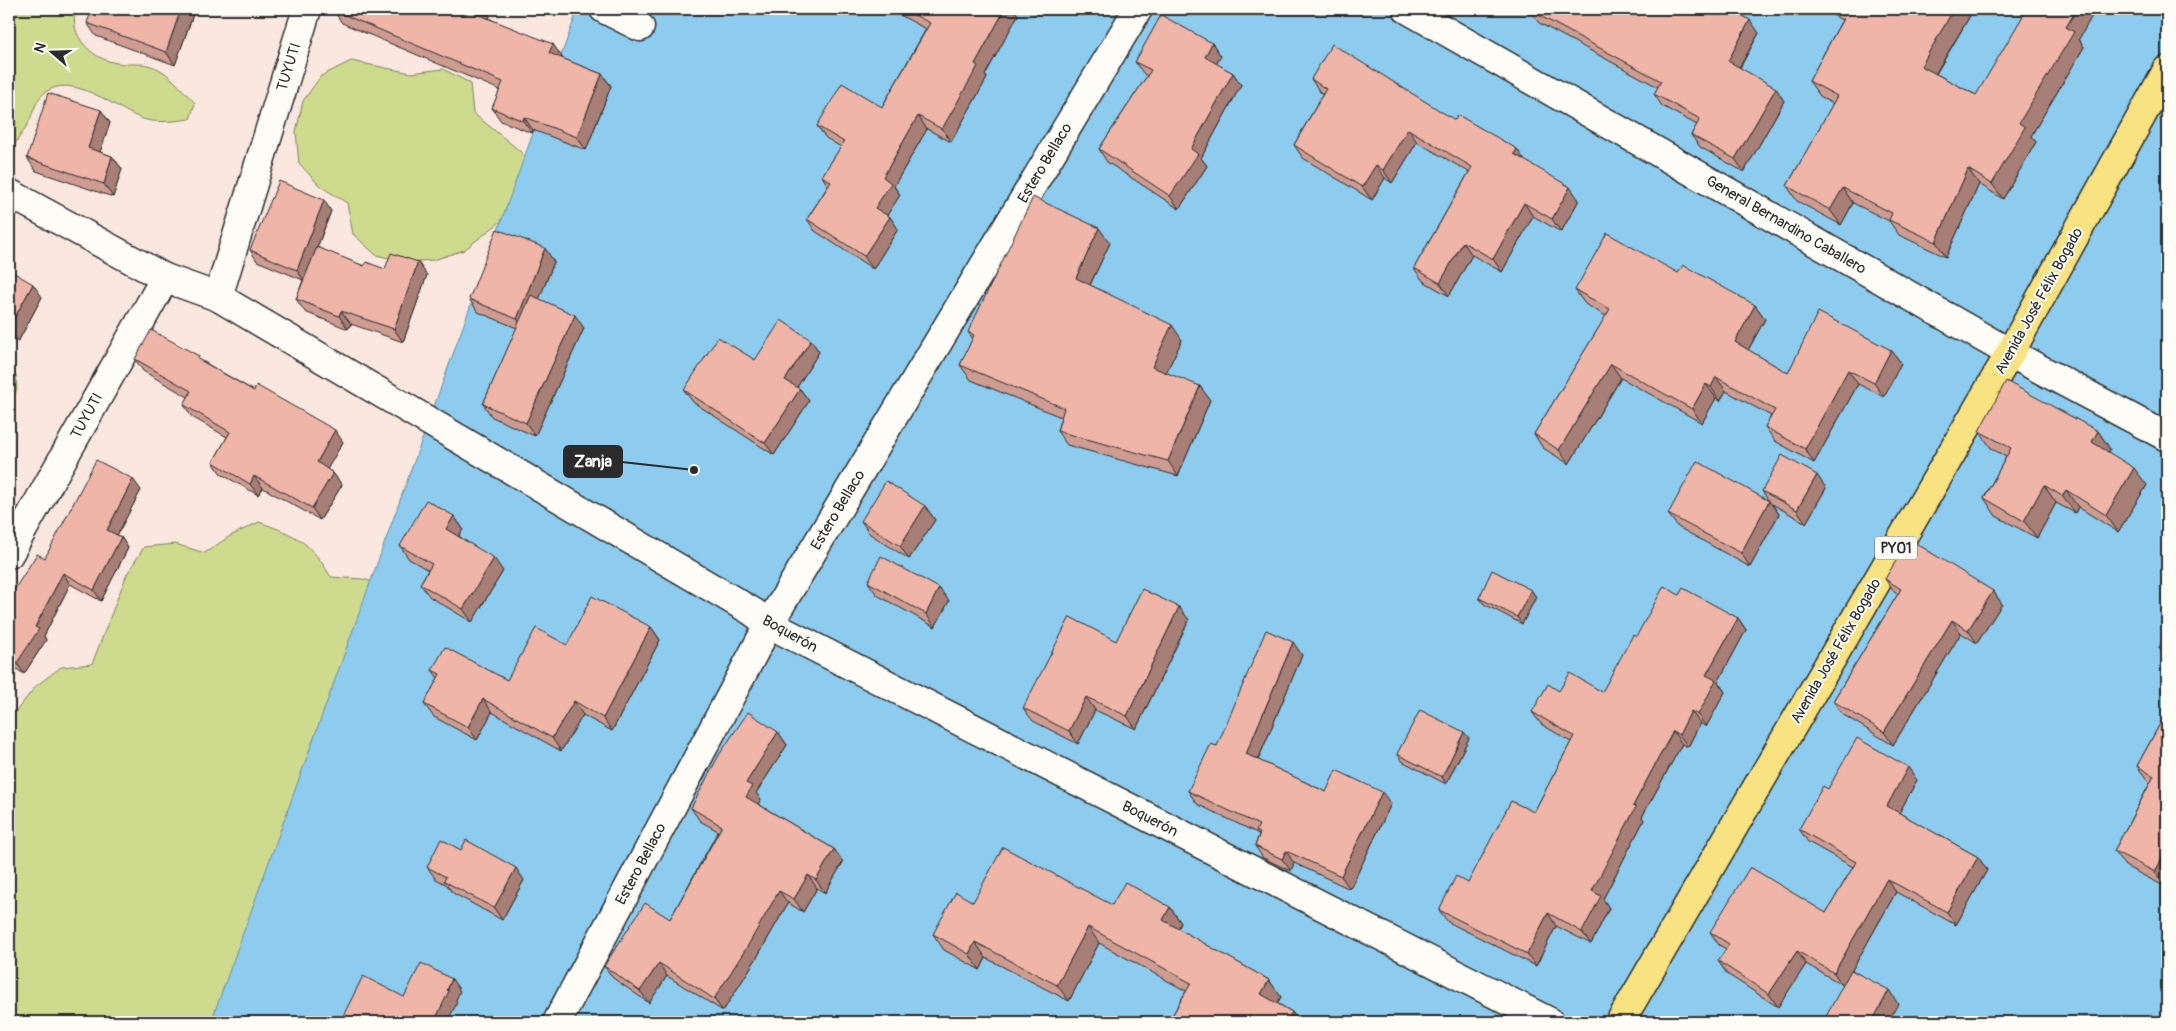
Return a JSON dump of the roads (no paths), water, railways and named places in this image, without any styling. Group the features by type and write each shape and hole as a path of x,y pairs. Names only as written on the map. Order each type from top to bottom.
{"highway":[{"name":"Avenida José Félix Bogado","path":"1620,1022 2010,354 2167,70"}],"street":[{"name":"TUYUTI","path":"218,297 307,9"},
{"path":"604,9 640,27"},
{"name":"Estero Bellaco","path":"557,1022 761,618 1138,9"},
{"name":"General Bernardino Caballero","path":"1407,9 2010,354 2167,437"},
{"name":"Boquerón","path":"9,193 165,278 218,297 761,618 1550,1022"},
{"name":"TUYUTI","path":"9,554 165,278"}],"water":[{"path":"578,9 2167,9 2167,1022 211,1022"}],"place":[{"name":"Zanja","path":"694,470"}]}
